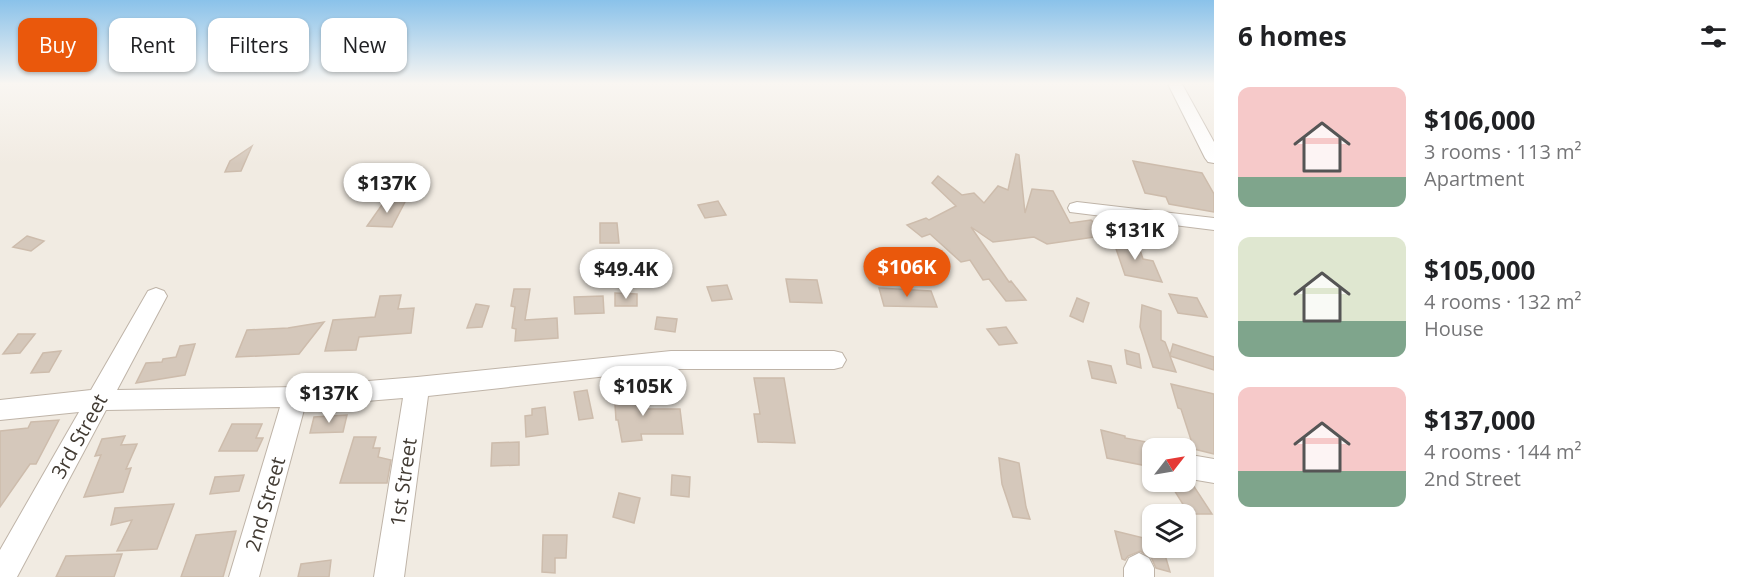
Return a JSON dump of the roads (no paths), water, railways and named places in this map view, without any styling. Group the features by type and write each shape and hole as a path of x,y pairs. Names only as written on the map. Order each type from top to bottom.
{"street":[{"path":"1189,111 1214,158"},
{"path":"1077,208 1214,224"},
{"name":"3rd Street","path":"1,577 156,296"},
{"path":"0,410 98,400 295,397 417,387 671,360 834,360"},
{"name":"1st Street","path":"389,577 417,387"},
{"name":"2nd Street","path":"244,577 295,397"},
{"path":"1196,468 1214,471"}]}
